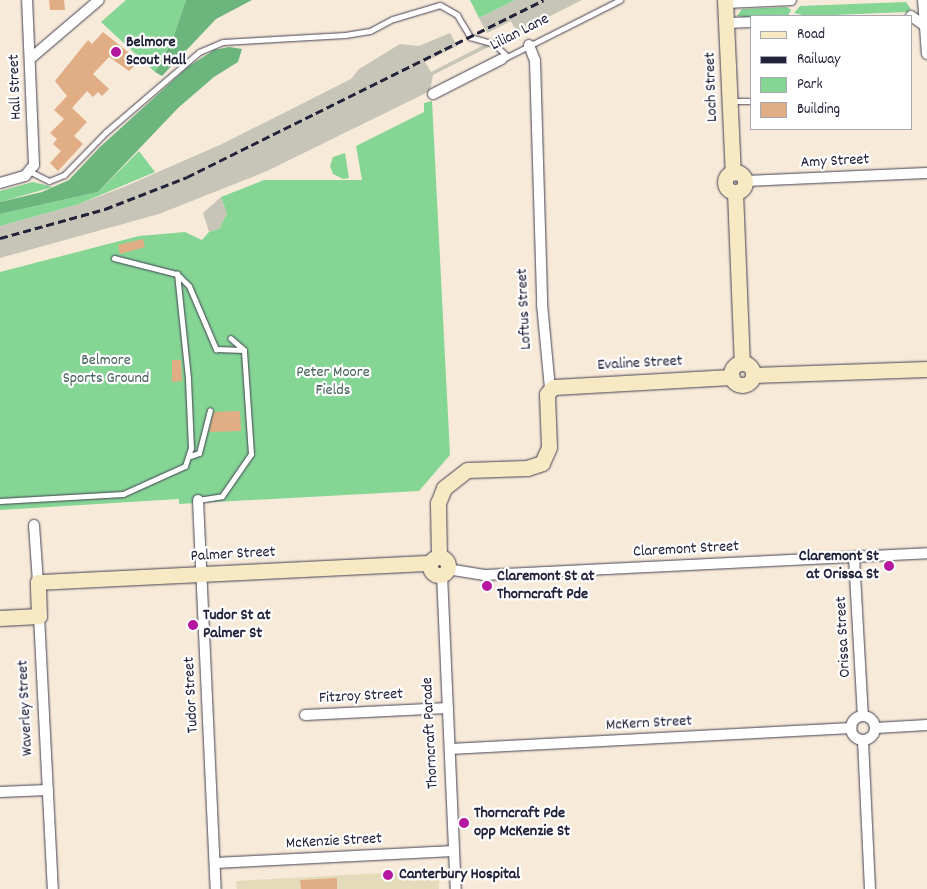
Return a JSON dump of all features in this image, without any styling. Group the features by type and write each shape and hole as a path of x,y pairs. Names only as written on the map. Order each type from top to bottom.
{"street":[{"name":"Hall Street","path":"27,0 34,158 31,172"},
{"path":"31,58 99,0"},
{"path":"726,2 791,0"},
{"path":"923,0 927,54"},
{"name":"Loch Street","path":"726,2 730,101 737,182 742,363"},
{"path":"912,17 924,25"},
{"path":"726,23 750,22"},
{"name":"Loftus Street","path":"444,488 467,470 527,468 542,463 549,447 546,401 550,389 542,304 535,61 529,45"},
{"name":"Lilian Lane","path":"432,94 505,58"},
{"path":"0,183 31,172"},
{"name":"Amy Street","path":"737,182 927,173"},
{"path":"742,363 748,365 753,375 750,382 743,384 736,383 732,377 733,368 742,363"},
{"path":"753,375 927,369"},
{"name":"Evaline Street","path":"550,389 556,385 732,377"},
{"name":"Thorncraft Parade","path":"444,488 438,503 456,889"},
{"name":"Tudor Street","path":"198,500 216,889"},
{"name":"Waverley Street","path":"34,525 53,889"},
{"name":"Claremont Street","path":"440,566 485,575 927,553"},
{"name":"Orissa Street","path":"854,557 862,716"},
{"name":"Palmer Street","path":"38,582 200,574 440,566"},
{"path":"0,618 39,616"},
{"name":"Fitzroy Street","path":"305,715 448,708"},
{"path":"862,716 873,720 876,728 874,735 863,741 853,736 851,728 853,721 862,716"},
{"path":"876,728 927,725"},
{"name":"McKern Street","path":"450,749 851,728"},
{"path":"863,741 870,889"},
{"path":"0,792 48,790"},
{"name":"McKenzie Street","path":"215,863 454,851"}],"lane":[{"name":"Lilian Lane","path":"505,58 620,0"},
{"path":"31,172 49,181 64,175 106,132 200,52 223,42 353,34 370,31 429,6 440,5 457,15 470,37 494,44 505,58"},
{"path":"730,101 750,100"},
{"path":"114,258 178,274 189,286 216,349 244,350"},
{"path":"0,500 123,494 174,473 185,466 190,456 188,362 184,357 178,274"},
{"path":"198,500 222,496 251,454 244,350 230,338"},
{"path":"190,456 198,453 210,410"}],"shaded area":[{"path":"515,0 582,0 433,75 430,91 267,171 159,214 0,258 0,226 79,204 126,186 222,144 351,79 359,69 400,44 419,46 450,33 457,46 425,62 431,72 515,29 511,21 487,33 479,18"},
{"path":"221,197 227,214 219,229 209,232 203,213"},
{"name":"Canterbury Hospital","path":"439,870 439,889 237,889 236,881"}],"green space":[{"path":"126,0 186,0 172,41 155,72 101,22"},
{"path":"186,0 252,0 216,19 162,76 155,72 172,41"},
{"path":"470,0 515,0 479,18"},
{"path":"906,2 911,9 907,12 833,15 803,15 794,13 800,6"},
{"path":"787,7 791,10 788,15 750,15 750,18 737,16 742,9"},
{"path":"229,47 242,49 238,62 214,77 178,108 98,192 0,214 0,202 42,192 69,180 100,147 189,66 214,50"},
{"path":"432,101 450,455 419,491 179,504 179,499 0,510 0,272 139,236 185,232 202,240 209,232 219,229 227,214 221,197 264,180 362,180 356,146 424,112 424,103"},
{"path":"139,151 155,172 79,204 0,226 0,214 98,192"},
{"path":"345,153 349,178 343,179 333,174 330,166 333,157"},
{"path":"33,182 53,187 0,202 0,191"}],"building":[{"path":"49,0 64,0 65,10 50,10"},
{"path":"103,32 139,61 129,71 109,57 93,74 109,89 102,96 98,92 93,97 87,91 72,108 87,122 74,136 83,144 58,171 50,163 61,151 53,144 57,139 50,133 64,119 54,110 67,96 55,81 88,40 92,44"},
{"path":"143,239 145,247 120,254 118,245"},
{"path":"172,360 181,360 182,381 172,382"},
{"path":"240,411 241,431 209,432 214,412"},
{"path":"337,878 337,889 301,889 300,880"}],"railway":[{"path":"0,238 105,209 187,177 543,0"}],"place":[{"name":"Belmore Scout Hall","path":"116,52"},
{"name":"Claremont St at Orissa St","path":"889,566"},
{"name":"Claremont St at Thorncraft Pde","path":"487,586"},
{"name":"Tudor St at Palmer St","path":"193,625"},
{"name":"Thorncraft Pde opp McKenzie St","path":"464,823"},
{"name":"Canterbury Hospital","path":"388,875"}],"park label":[{"name":"Belmore Sports Ground","path":"106,370"},
{"name":"Peter Moore Fields","path":"333,382"}]}
